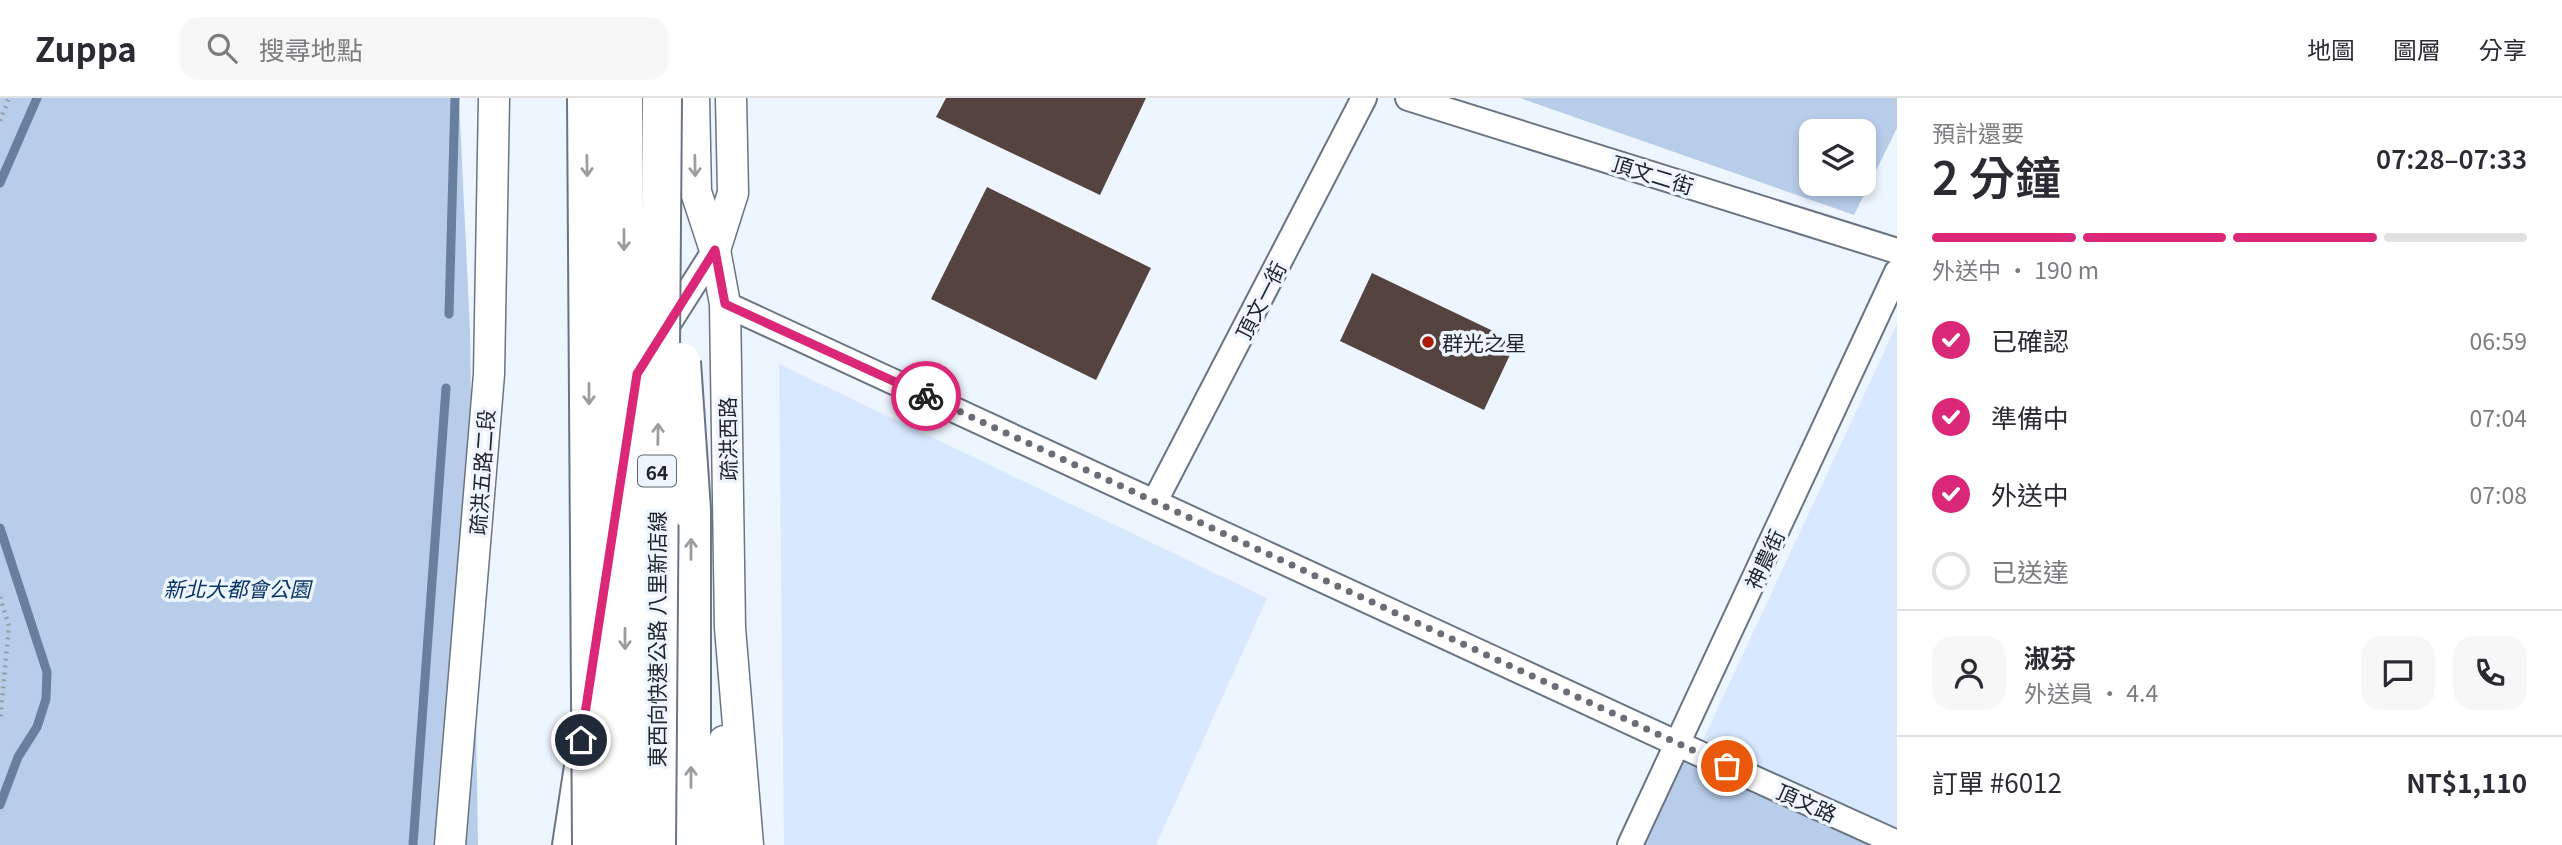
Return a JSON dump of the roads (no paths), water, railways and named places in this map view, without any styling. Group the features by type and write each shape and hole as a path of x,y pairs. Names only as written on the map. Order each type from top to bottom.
{"highway":[{"path":"587,98 592,845"},
{"name":"東西向快速公路 八里新店線","path":"623,98 624,845"},
{"path":"663,98 691,510 691,845"},
{"name":"東西向快速公路 八里新店線","path":"656,845 663,98"}],"street":[{"name":"疏洪五路二段","path":"450,845 489,374 494,98"},
{"name":"疏洪西路","path":"694,98 696,192 715,250 725,304 730,628 748,845"},
{"name":"疏洪西路","path":"715,250 733,193 731,98"},
{"name":"頂文一街","path":"1155,501 1364,98"},
{"name":"頂文二街","path":"1408,98 1897,251"},
{"path":"565,845 637,374 715,250"},
{"name":"神農街","path":"1630,845 1897,272"},
{"name":"頂文路","path":"725,304 1897,843"},
{"name":"疏洪西路","path":"718,845 730,628"}],"waterway":[{"path":"0,183 37,98"},
{"path":"449,314 455,98"},
{"path":"413,845 446,388"},
{"path":"0,528 47,672 46,699 37,727 18,757 0,805"}],"place":[{"name":"群光之星","path":"1428,342"}],"park label":[{"name":"新北大都會公園","path":"237,588"}]}
